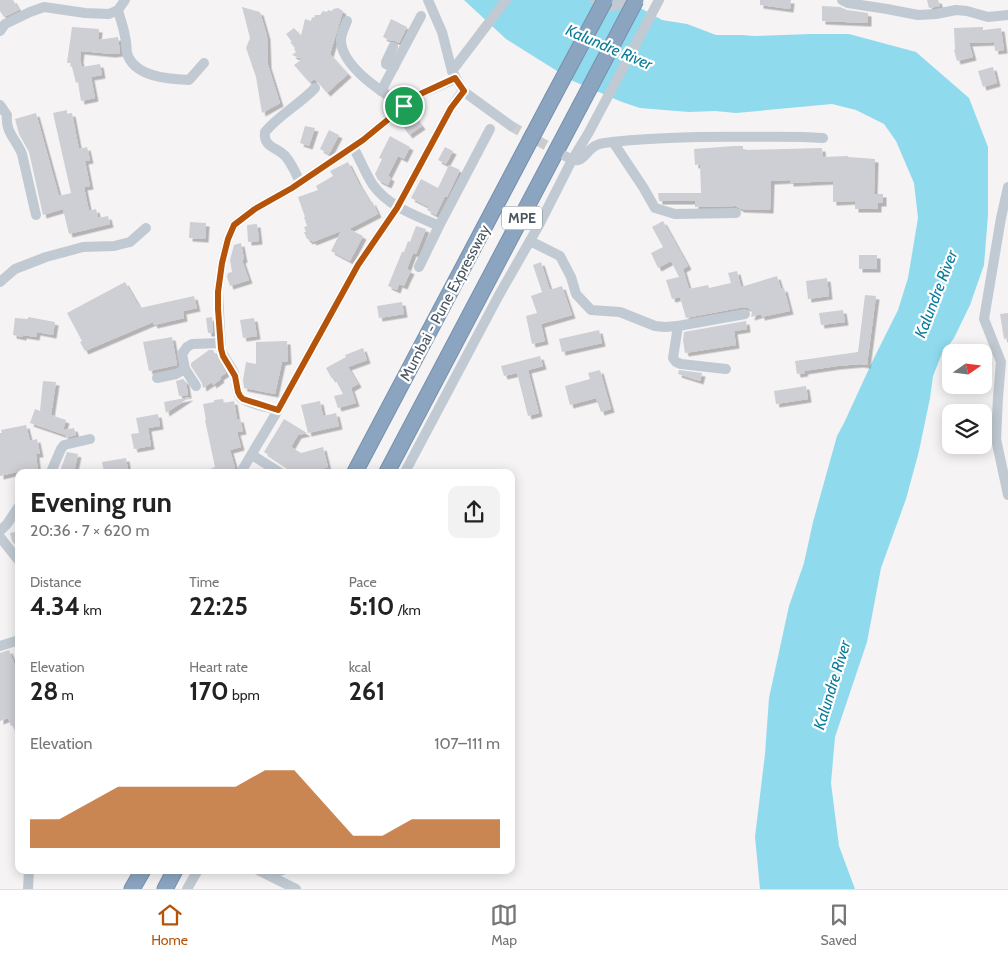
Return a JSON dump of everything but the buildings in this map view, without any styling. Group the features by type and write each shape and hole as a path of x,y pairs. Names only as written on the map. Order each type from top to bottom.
{"highway":[{"name":"Mumbai - Pune Expressway","path":"357,469 605,0"},
{"name":"Mumbai - Pune Expressway","path":"389,469 636,0"},
{"path":"132,889 141,874"},
{"path":"164,889 173,874"}],"street":[{"path":"2,24 44,7 85,13 109,14 118,10 125,0"},
{"path":"428,0 442,32 454,75 464,91 511,126"},
{"path":"278,410 243,399 240,396 235,376 223,356 218,292 222,263 228,239 234,225 255,209 292,188 363,140 418,95 454,75 506,0"},
{"path":"595,0 611,6 642,0"},
{"path":"407,469 499,295 530,241 569,158 589,132 659,0"},
{"path":"842,0 848,3 918,15 956,10 988,17 1008,15"},
{"path":"118,10 126,38 127,53 133,65 143,72 168,78 189,80 204,64"},
{"path":"381,92 422,16"},
{"path":"346,21 341,38 343,51 351,64 381,92 404,106"},
{"path":"393,47 386,64 394,67"},
{"path":"300,182 286,157 265,140 265,132 315,88"},
{"path":"243,469 278,410 358,265 397,208 451,108 464,91"},
{"path":"0,105 7,115 7,129 22,154 36,215"},
{"path":"419,267 490,129"},
{"path":"569,158 580,160 599,144 657,138 823,138"},
{"path":"613,142 643,186 655,208 674,214 736,213"},
{"path":"353,147 372,184 381,194 397,208 439,226"},
{"path":"1008,186 984,319 1001,362 996,439 1008,495"},
{"path":"0,282 15,269 46,257 82,247 114,246 130,242 146,228"},
{"path":"530,241 560,256 571,277 576,294 591,310 620,312 655,326 665,327 745,314"},
{"path":"678,326 673,358 676,362 726,369"},
{"path":"196,386 185,369 182,354 192,344 221,343"},
{"path":"157,378 176,374 185,369"},
{"path":"52,469 64,445 90,439"},
{"path":"252,455 274,469"},
{"path":"0,530 7,524 15,512"},
{"path":"0,537 15,557"},
{"path":"0,646 15,641"},
{"path":"28,889 29,874"},
{"path":"187,889 196,874"},
{"path":"267,874 296,889"}],"water":[{"name":"Kalundre River","path":"464,0 626,0 662,20 687,24 716,35 849,34 916,52 969,98 988,147 988,215 984,265 970,305 954,338 950,344 942,344 942,355 933,376 919,451 906,499 881,568 867,642 835,737 831,783 839,846 855,889 760,889 755,837 765,754 769,698 789,606 804,563 813,522 837,436 898,310 908,278 918,218 914,183 896,141 884,124 856,110 832,104 736,113 640,108 573,81 506,39"}],"tunnel":[{"path":"511,126 560,153"}],"route":[{"path":"455,78 464,91 451,108 397,208 358,265 278,410 243,399 238,392 235,376 221,349 218,309 222,263 228,239 234,225 255,209 292,188 363,140 404,106 418,95 455,78"}]}
